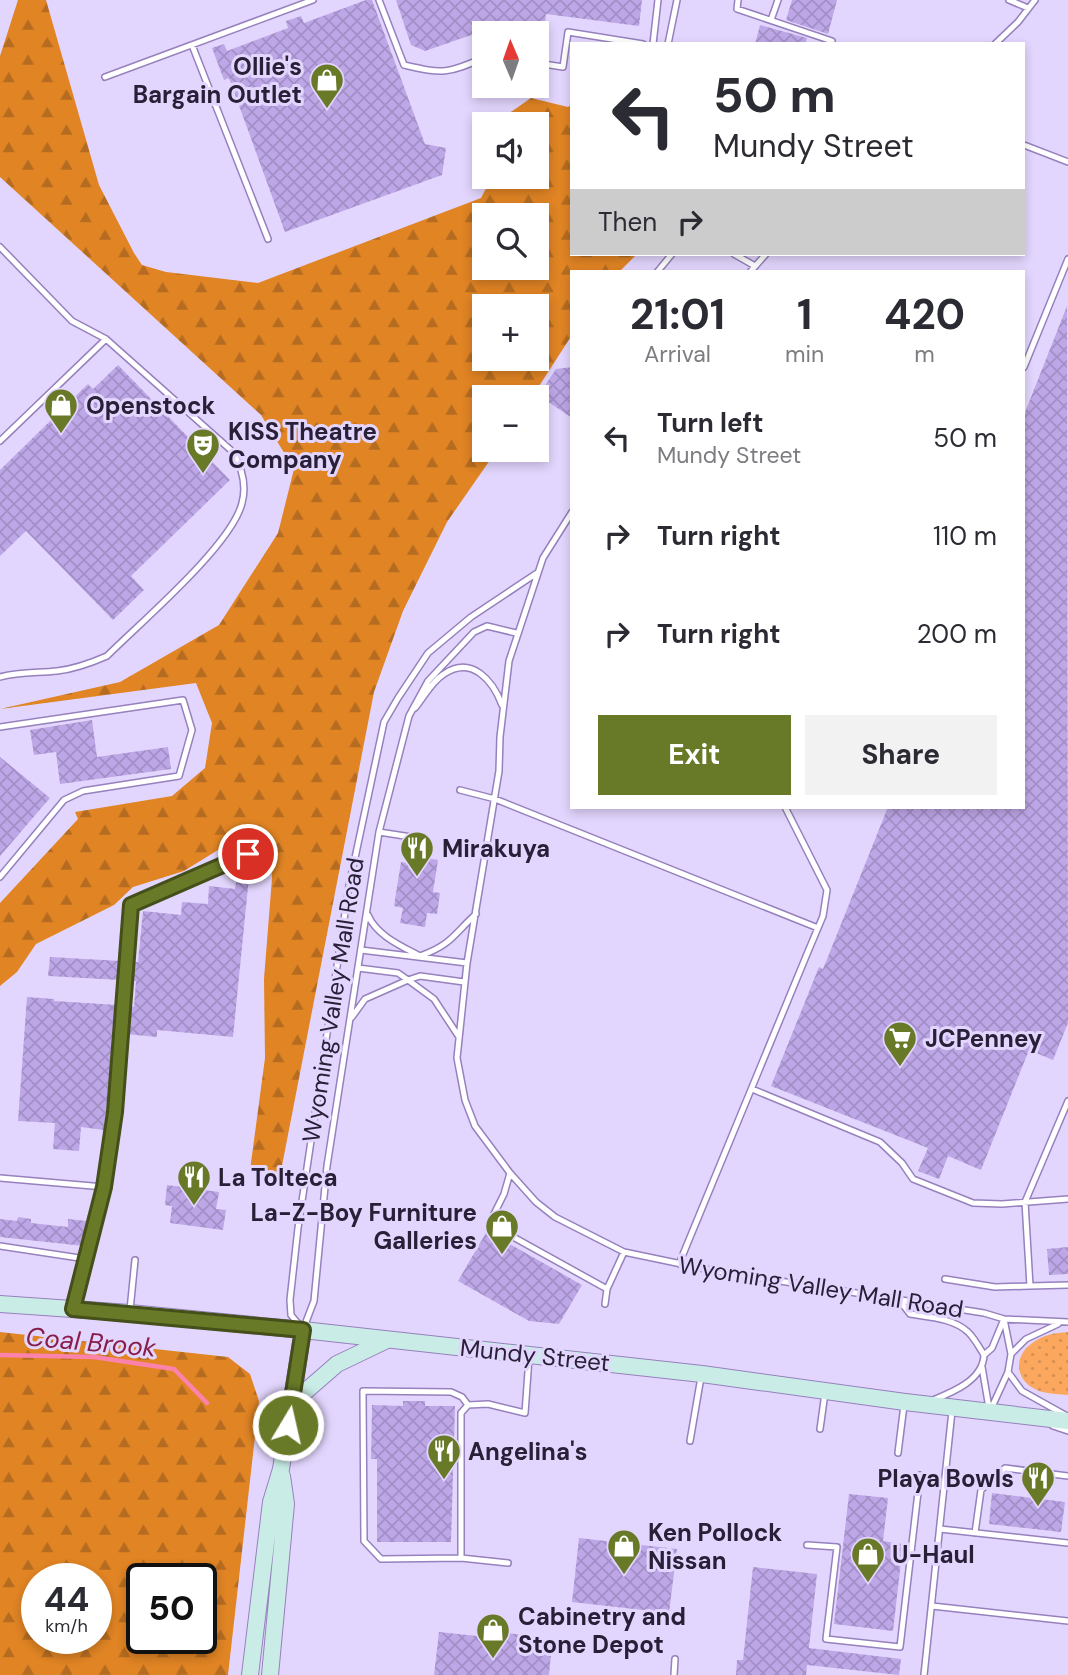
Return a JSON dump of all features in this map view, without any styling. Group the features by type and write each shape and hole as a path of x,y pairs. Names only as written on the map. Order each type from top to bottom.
{"main road":[{"name":"Mundy Street","path":"0,1304 130,1313 529,1354 953,1408 1068,1419"},
{"path":"250,1675 271,1502 281,1469 303,1330"},
{"path":"291,1404 337,1364 389,1339"},
{"path":"270,1675 286,1504 281,1469"}],"lane":[{"path":"106,77 313,0"},
{"path":"379,0 404,65 439,73 472,63"},
{"path":"653,42 659,0"},
{"path":"668,42 677,0"},
{"path":"738,0 737,9 832,42"},
{"path":"771,20 778,0"},
{"path":"1009,0 1028,8"},
{"path":"997,42 1018,22 1035,0"},
{"path":"550,65 563,67 568,32 630,42"},
{"path":"192,45 268,239"},
{"path":"1025,145 1068,162"},
{"path":"0,247 72,321 106,339 233,452 242,468 242,505 211,553 107,656 58,671 18,672 0,677"},
{"path":"659,270 670,256"},
{"path":"737,256 753,269"},
{"path":"1025,365 1068,258"},
{"path":"0,441 106,339"},
{"name":"Wyoming Valley Mall Road","path":"570,515 543,558 516,633 509,661 495,799 464,982 457,1058 467,1108 484,1140 536,1202 555,1217 624,1252 679,1264 984,1313 1004,1319 1068,1322"},
{"name":"Wyoming Valley Mall Road","path":"303,1330 291,1315 290,1300 298,1228 349,886 384,722 428,653 471,617 537,573"},
{"path":"409,716 428,681 474,632 487,626 516,633"},
{"path":"409,716 436,680 457,668 476,671 493,684 503,708"},
{"path":"0,727 183,700 192,730 179,776 72,795 64,800 0,877"},
{"name":"Wyoming Valley Mall Road","path":"303,1330 314,1301 327,1166 379,832 409,716"},
{"path":"460,790 495,799 818,928"},
{"path":"679,1264 818,928 826,902 827,890 786,809"},
{"path":"379,832 411,837"},
{"path":"73,1309 104,1187 115,1112 131,905 248,854"},
{"path":"369,899 368,916 373,926 420,956 434,951 454,938 477,914"},
{"path":"361,950 467,963"},
{"path":"358,968 398,974 408,980 434,999 459,1037"},
{"path":"348,1026 354,1012 365,999 408,980 420,976 464,982"},
{"path":"752,1089 880,1142 913,1178 983,1205 1068,1199"},
{"path":"1030,1286 1026,1202 1068,1101"},
{"path":"510,1172 504,1194 494,1214 497,1228 607,1289"},
{"path":"0,1178 104,1187"},
{"path":"0,1246 86,1259"},
{"path":"605,1304 607,1289 624,1252"},
{"path":"130,1313 135,1260"},
{"path":"945,1279 995,1287 1068,1285"},
{"path":"900,1301 909,1314 946,1321 963,1328 984,1355"},
{"path":"989,1412 1008,1372 1011,1354 1004,1319"},
{"path":"989,1412 982,1367 984,1355 992,1348 1004,1319"},
{"path":"1011,1354 1026,1339 1061,1323"},
{"path":"461,1558 461,1413 468,1405 488,1404 525,1413 529,1354"},
{"path":"922,1404 962,1387 982,1367"},
{"path":"1008,1372 1022,1391 1068,1419"},
{"path":"690,1441 702,1374"},
{"path":"820,1429 825,1390"},
{"path":"468,1405 462,1397 451,1392 363,1391 364,1541 381,1559 461,1558 508,1563"},
{"path":"898,1453 905,1402"},
{"path":"924,1675 953,1408"},
{"path":"1017,1415 1068,1431"},
{"path":"975,1533 981,1490 1005,1468 1068,1476"},
{"path":"807,1545 837,1547 826,1639 900,1647 920,1475"},
{"path":"940,1529 1068,1543"},
{"path":"932,1606 1068,1621"},
{"path":"674,1675 675,1659"}],"shaded area":[{"path":"1068,1332 1068,1395 1042,1392 1028,1385 1019,1368 1025,1349 1044,1337"}],"green space":[{"path":"18,0 46,0 99,185 142,265 166,272 258,283 481,198 486,189 549,189 549,112 511,112 531,98 570,106 570,256 635,256 621,270 570,270 570,338 549,371 549,294 472,294 472,371 549,371 540,385 472,385 472,462 489,462 447,522 403,611 374,692 280,1176 250,1170 265,1058 264,979 272,878 270,845 258,838 242,839 226,845 184,871 133,887 114,905 36,944 17,972 0,986 0,903 78,819 75,812 172,796 205,768 212,723 196,683 0,709 120,682 219,625 278,533 294,469 261,415 0,177 0,56"},
{"path":"0,1332 228,1357 250,1374 259,1401 228,1675 0,1675"}],"building":[{"name":"Ollie's Bargain Outlet","path":"372,0 425,144 446,148 442,175 285,232 229,78 224,80 212,48 224,44 227,51 288,28 286,21 301,16 304,23"},
{"path":"396,0 642,0 639,26 546,14 545,21 472,21 472,35 425,51 411,45"},
{"path":"792,0 837,0 828,34 786,20"},
{"path":"760,25 807,38 806,42 756,42"},
{"path":"1067,306 1068,1023 1053,1060 1029,1050 981,1170 948,1156 939,1179 918,1171 928,1148 771,1086 819,967 823,969 887,809 1025,809 1025,412"},
{"path":"118,365 230,480 131,576 144,590 113,620 26,531 0,556 0,470 88,384 93,389"},
{"path":"570,367 570,417 549,402 549,385 545,385 556,369"},
{"path":"92,720 97,757 168,747 171,769 60,784 56,752 34,755 30,730"},
{"path":"0,757 50,798 0,856"},
{"name":"Mirakuya","path":"416,856 438,860 433,892 440,893 437,914 427,913 425,927 400,923 403,908 394,906 401,862 415,864"},
{"path":"237,876 249,877 233,1037 157,1030 157,1037 126,1034 128,1006 134,1007 136,981 130,981 132,962 138,962 143,911 181,915 182,902 208,904 209,886 235,889"},
{"path":"50,957 121,961 120,980 48,976"},
{"path":"27,997 118,1005 104,1130 81,1127 79,1151 53,1149 55,1123 18,1121"},
{"name":"La Tolteca","path":"167,1185 219,1192 216,1209 226,1210 223,1230 170,1223 172,1206 165,1205"},
{"path":"18,1217 31,1219 31,1223 68,1227 68,1219 87,1221 84,1246 0,1237 0,1219 17,1221"},
{"name":"La-Z-Boy Furniture Galleries","path":"487,1231 582,1285 559,1324 529,1321 458,1281"},
{"path":"1068,1247 1068,1274 1049,1275 1047,1249"},
{"path":"403,1401 425,1401 425,1406 455,1406 451,1542 377,1542 377,1459 371,1459 372,1405 403,1406"},
{"path":"992,1493 1065,1502 1061,1532 989,1524"},
{"name":"U-Haul","path":"849,1494 888,1498 883,1541 903,1544 893,1631 834,1624"},
{"name":"Ken Pollock Nissan","path":"579,1538 677,1549 669,1613 572,1602"},
{"path":"753,1567 817,1574 809,1648 901,1659 899,1675 807,1665 806,1675 736,1675 737,1660 743,1660"},
{"name":"Cabinetry and Stone Depot","path":"439,1632 505,1639 506,1633 525,1635 524,1641 552,1644 549,1675 434,1675"}],"waterway":[{"name":"Coal Brook","path":"0,1355 94,1357 174,1369 207,1403"}],"place":[{"name":"Ollie's Bargain Outlet","path":"327,110"},
{"name":"Openstock","path":"61,435"},
{"name":"KISS Theatre Company","path":"203,475"},
{"name":"Mirakuya","path":"417,878"},
{"name":"JCPenney","path":"900,1068"},
{"name":"La Tolteca","path":"194,1207"},
{"name":"La-Z-Boy Furniture Galleries","path":"502,1256"},
{"name":"Angelina's","path":"444,1481"},
{"name":"Playa Bowls","path":"1038,1508"},
{"name":"Ken Pollock Nissan","path":"624,1576"},
{"name":"U-Haul","path":"868,1584"},
{"name":"Cabinetry and Stone Depot","path":"493,1660"}],"route":[{"path":"248,854 131,905 115,1112 104,1187 73,1309 303,1330 288,1425"}]}
